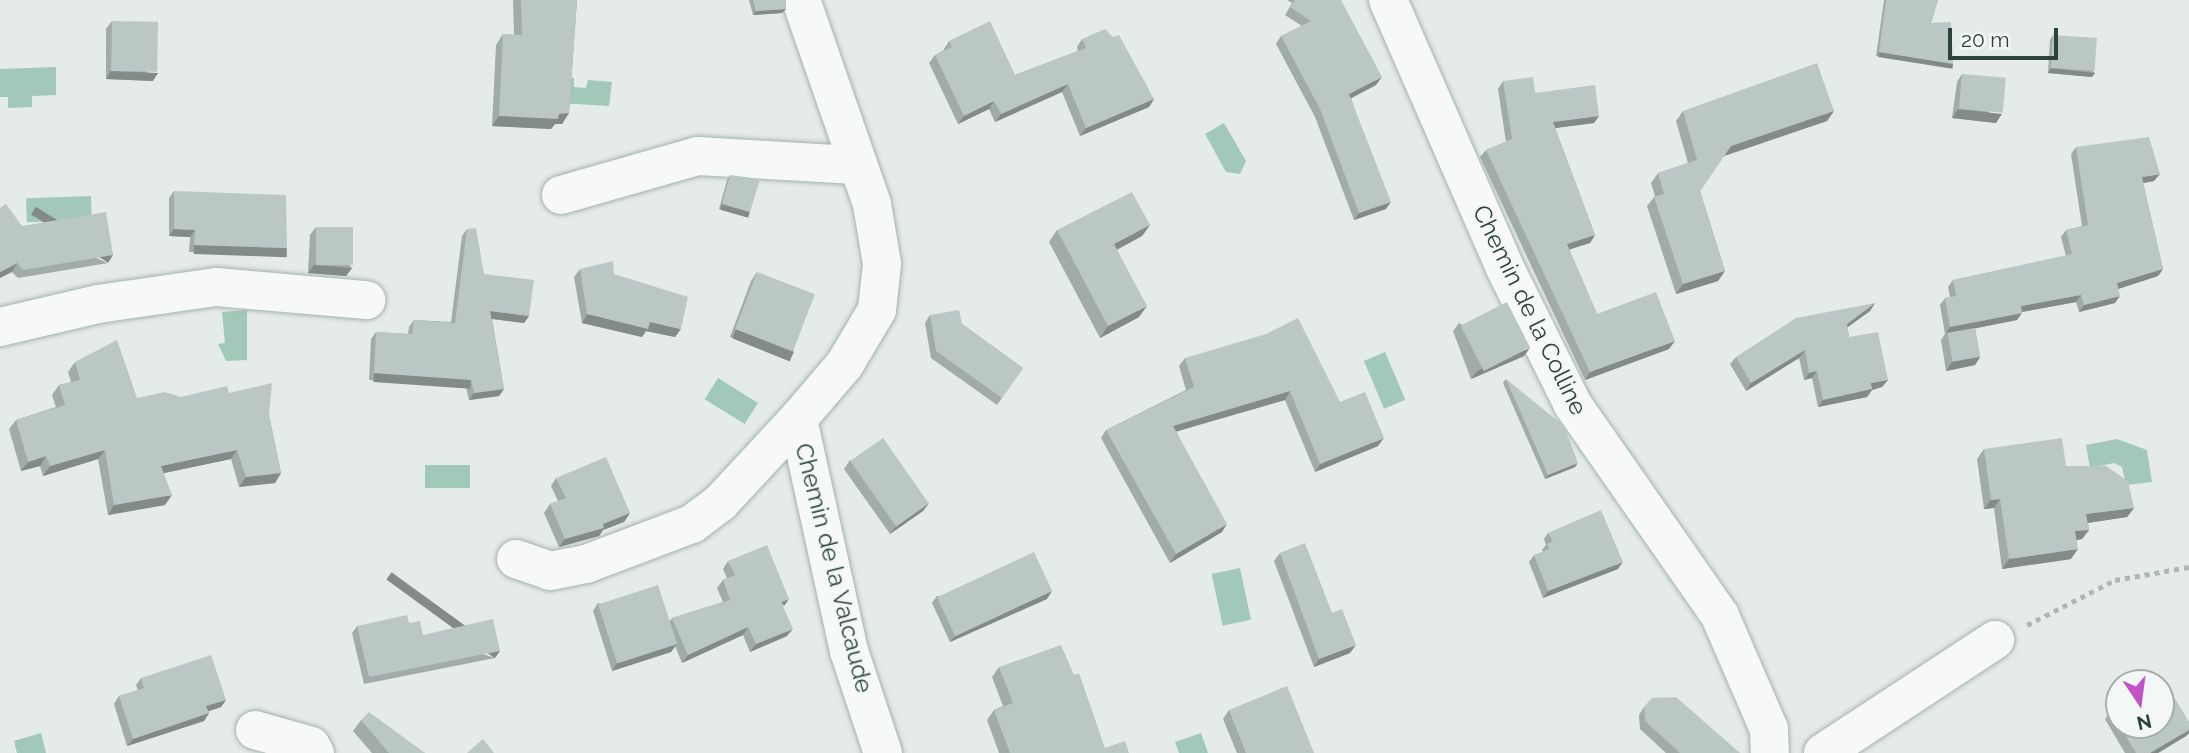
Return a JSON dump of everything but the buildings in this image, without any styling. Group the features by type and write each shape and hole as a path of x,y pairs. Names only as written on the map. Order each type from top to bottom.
{"street":[{"name":"Chemin de la Valcaude","path":"801,0 856,165 872,204 882,264 877,310 845,364 798,419 849,651 883,753"},
{"name":"Chemin de la Colline","path":"1388,0 1504,267 1573,405 1720,615 1769,729 1770,753"},
{"path":"561,195 698,156 856,165"},
{"path":"0,327 98,304 216,287 366,300"},
{"path":"516,559 550,571 586,564 692,524 721,502 798,419"},
{"path":"1823,753 1995,640"},
{"path":"255,730 311,746 315,753"}],"path":[{"path":"1995,640 2115,580 2189,567"}],"shaded area":[{"path":"56,67 56,95 32,96 32,107 8,108 8,97 0,97 0,69"},
{"path":"562,78 574,78 574,87 586,88 588,80 612,82 609,106 560,103"},
{"path":"1224,123 1246,161 1240,174 1226,172 1205,134"},
{"path":"91,196 92,220 27,222 26,198"},
{"path":"247,310 247,360 226,361 218,344 225,343 222,312"},
{"path":"1385,352 1405,400 1384,409 1364,361"},
{"path":"718,378 758,403 745,424 705,399"},
{"path":"2117,439 2147,450 2152,482 2126,485 2122,467 2114,463 2090,468 2086,445"},
{"path":"425,465 470,465 470,488 425,488"},
{"path":"1240,568 1251,620 1223,626 1212,574"},
{"path":"41,733 46,753 17,753 14,741"},
{"path":"1201,733 1208,753 1179,753 1175,742"}]}
